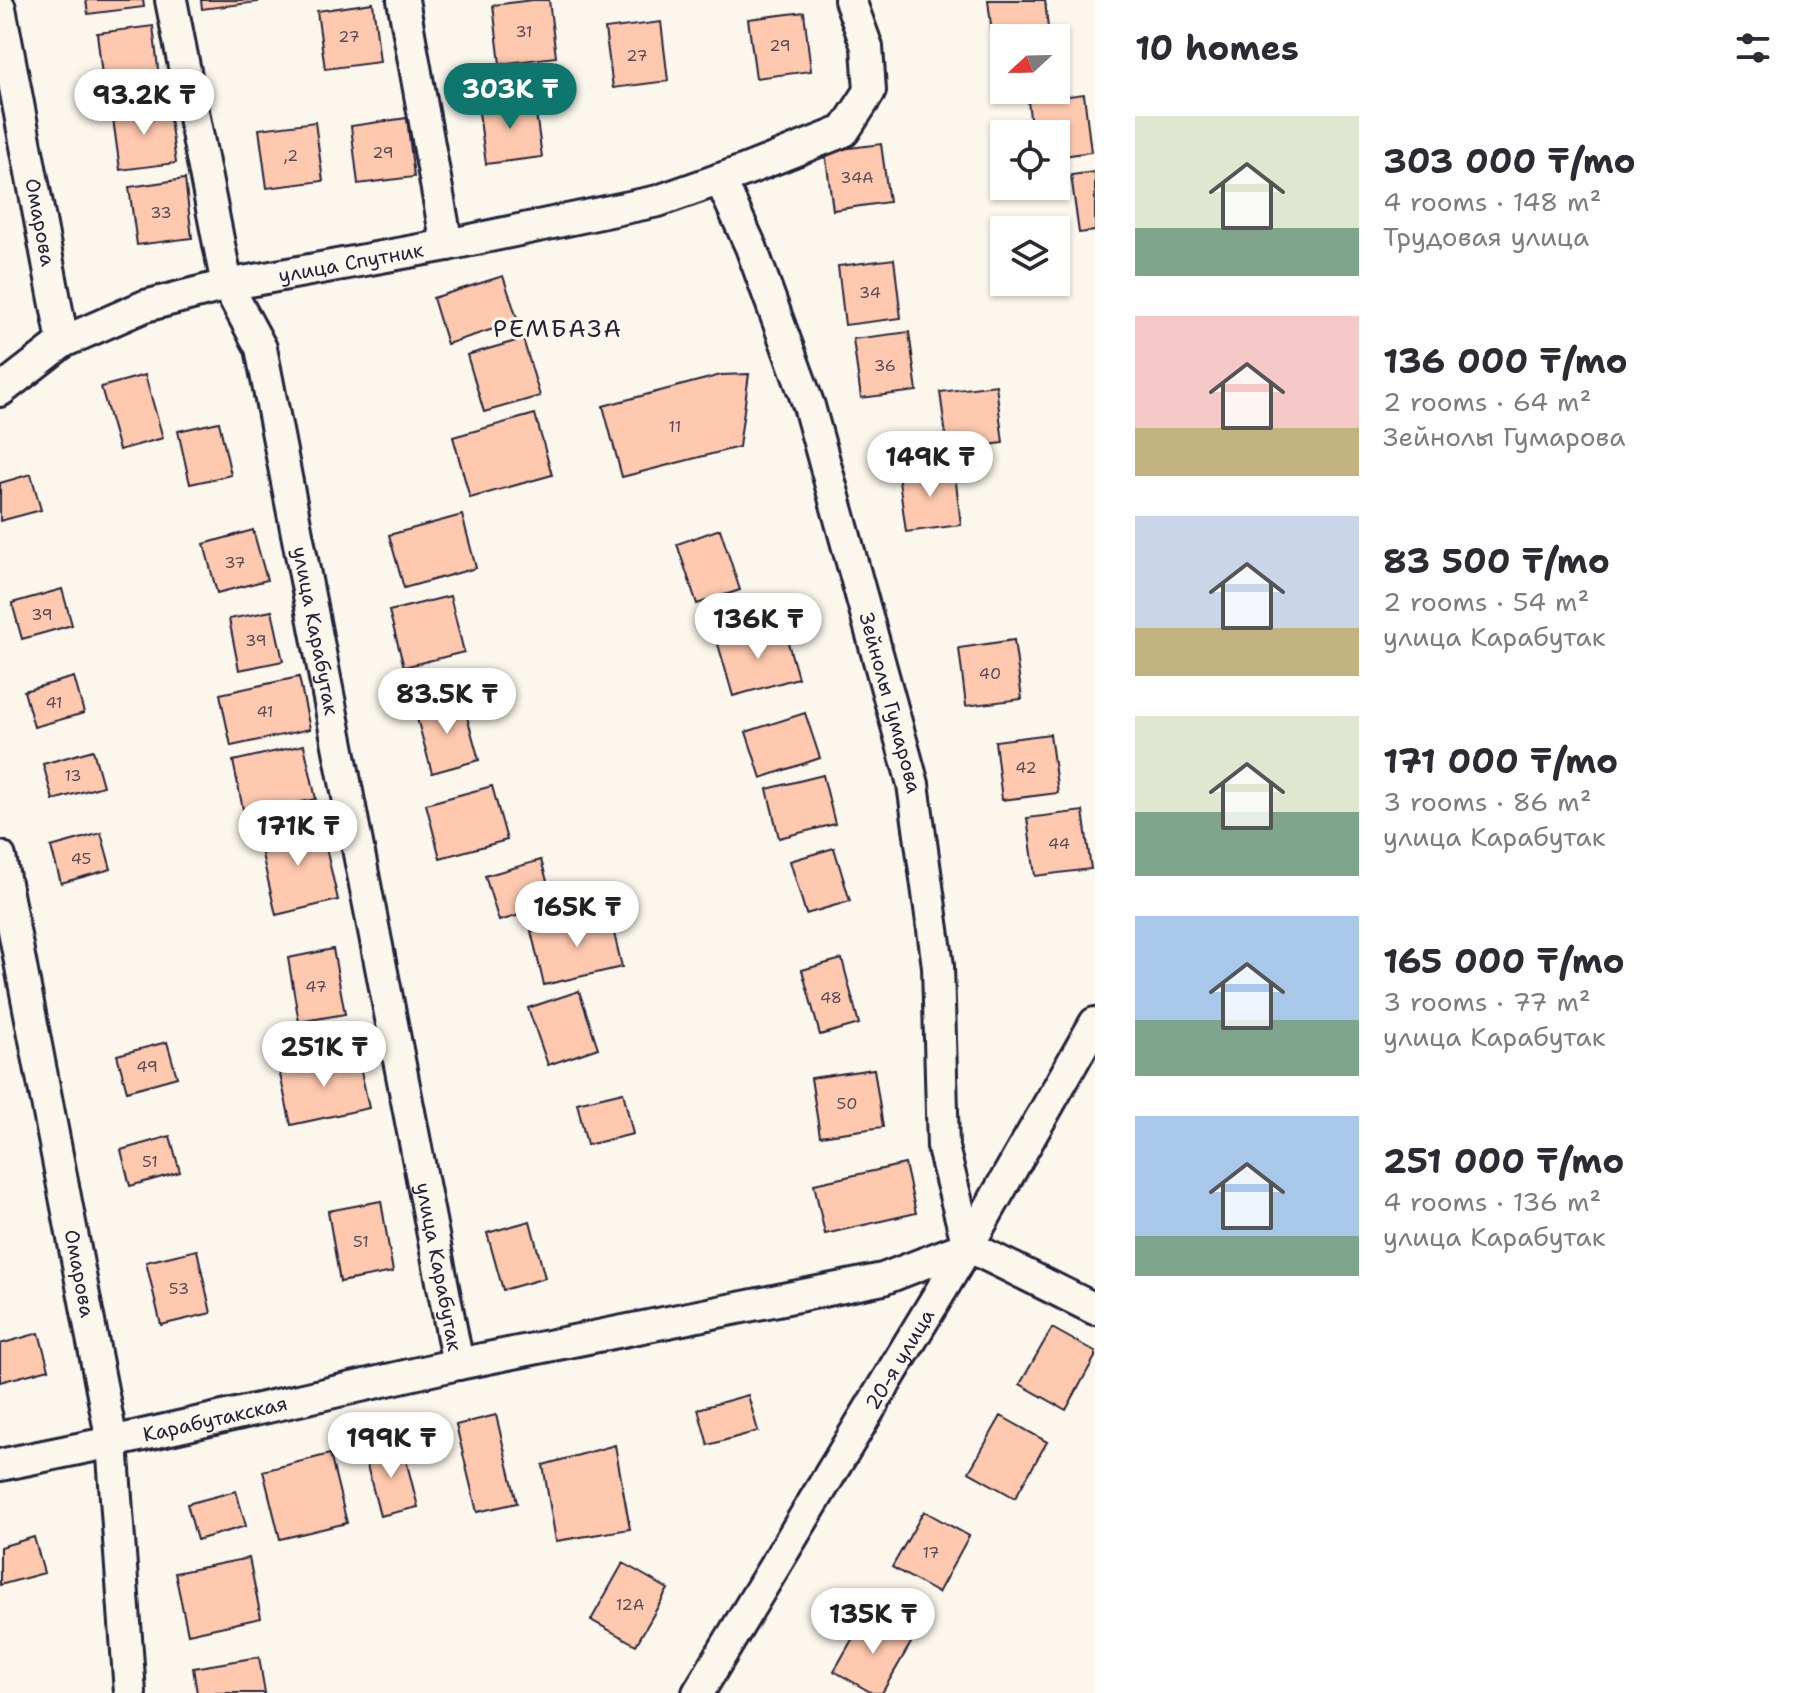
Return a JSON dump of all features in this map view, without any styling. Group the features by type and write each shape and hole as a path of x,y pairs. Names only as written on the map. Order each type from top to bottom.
{"street":[{"name":"улица Карабутак","path":"171,0 227,285 261,348 458,1364"},
{"path":"403,0 447,245"},
{"name":"улица Спутник","path":"0,391 63,342 145,306 227,285 447,245 658,201 844,131 870,91 867,47 850,0"},
{"name":"Омарова","path":"0,8 63,342"},
{"name":"Зейнолы Гумарова","path":"720,179 751,247 809,406 913,784 938,966 943,1148 968,1246"},
{"name":"Омарова","path":"0,857 10,966 112,1442 130,1693"},
{"name":"20-я улица","path":"698,1693 968,1246 1095,1023"},
{"path":"968,1246 1095,1309"},
{"name":"Карабутакская","path":"0,1465 458,1364 883,1279 968,1246"}],"building":[{"path":"86,0 143,0 144,7 88,14"},
{"path":"201,0 257,0 258,2 202,9"},
{"path":"549,0 556,57 500,64 493,5"},
{"path":"988,0 1045,0 1048,24 991,24"},
{"path":"373,3 380,62 325,69 317,11"},
{"path":"804,12 811,71 756,78 748,19"},
{"path":"661,22 668,81 613,88 605,29"},
{"path":"153,26 160,85 104,92 97,33"},
{"path":"1084,94 1091,152 1070,155 1070,120 1030,120 1028,104 1070,104 1070,96"},
{"path":"534,98 542,157 486,164 478,105"},
{"path":"168,104 176,163 120,170 112,111"},
{"path":"407,118 414,177 358,184 351,126"},
{"path":"315,122 323,181 267,188 259,129"},
{"path":"881,144 889,202 833,210 825,151"},
{"path":"1095,172 1095,231 1079,233 1071,175"},
{"path":"185,179 192,238 137,245 129,187"},
{"path":"894,259 901,318 845,325 838,266"},
{"path":"503,276 518,321 447,344 433,298"},
{"path":"909,332 917,391 861,398 853,339"},
{"path":"523,339 540,396 484,412 467,355"},
{"path":"749,374 739,447 622,477 603,406 721,375"},
{"path":"145,375 163,438 119,450 101,387"},
{"path":"996,385 1003,443 948,451 940,392"},
{"path":"535,414 552,475 470,498 453,437"},
{"path":"219,422 231,475 190,484 178,431"},
{"path":"954,466 961,525 906,532 898,473"},
{"path":"31,474 41,510 0,521 0,483"},
{"path":"462,515 476,568 404,588 389,535"},
{"path":"720,529 740,590 697,604 677,544"},
{"path":"253,530 267,580 217,593 204,544"},
{"path":"62,589 72,625 22,639 12,603"},
{"path":"450,596 464,652 404,667 389,611"},
{"path":"272,611 283,661 239,670 229,619"},
{"path":"783,625 798,678 733,696 718,644"},
{"path":"1014,640 1022,699 966,706 959,648"},
{"path":"74,677 84,713 34,727 24,691"},
{"path":"299,677 310,729 231,746 220,694"},
{"path":"462,699 479,760 432,773 415,711"},
{"path":"805,713 820,758 761,778 746,732"},
{"path":"1050,734 1058,793 1002,800 995,741"},
{"path":"304,745 316,799 244,814 233,761"},
{"path":"93,750 103,786 53,800 43,764"},
{"path":"823,775 835,824 779,838 767,789"},
{"path":"492,786 507,840 440,858 426,804"},
{"path":"1083,811 1091,869 1035,876 1027,818"},
{"path":"320,822 338,900 276,915 258,837"},
{"path":"101,833 111,869 61,883 51,847"},
{"path":"834,848 850,901 806,914 790,861"},
{"path":"541,860 554,905 499,921 485,876"},
{"path":"609,912 622,967 544,985 531,931"},
{"path":"333,949 345,1014 299,1022 288,958"},
{"path":"842,959 859,1024 820,1035 802,970"},
{"path":"579,991 598,1048 548,1065 528,1008"},
{"path":"167,1042 177,1077 127,1091 117,1055"},
{"path":"357,1053 369,1108 291,1125 279,1070"},
{"path":"874,1069 883,1127 820,1136 811,1078"},
{"path":"623,1092 633,1134 587,1145 577,1103"},
{"path":"170,1136 180,1172 130,1186 121,1150"},
{"path":"905,1164 916,1213 825,1234 814,1184"},
{"path":"381,1201 393,1272 340,1282 328,1211"},
{"path":"530,1221 545,1278 503,1290 487,1233"},
{"path":"197,1250 211,1313 161,1325 146,1262"},
{"path":"1052,1328 1095,1352 1066,1410 1020,1384"},
{"path":"39,1333 49,1369 0,1382 0,1344"},
{"path":"748,1395 758,1431 708,1445 698,1409"},
{"path":"496,1415 517,1503 477,1512 456,1425"},
{"path":"1001,1416 1047,1442 1015,1498 969,1472"},
{"path":"402,1444 418,1507 380,1516 364,1454"},
{"path":"615,1445 630,1529 556,1541 543,1465"},
{"path":"330,1454 347,1523 280,1539 263,1471"},
{"path":"236,1491 246,1526 197,1540 187,1504"},
{"path":"924,1511 969,1536 938,1593 892,1567"},
{"path":"34,1537 44,1573 0,1585 0,1547"},
{"path":"249,1558 261,1618 188,1634 175,1573"},
{"path":"623,1563 668,1589 636,1645 591,1620"},
{"path":"866,1615 912,1641 882,1693 872,1693 834,1671"},
{"path":"259,1657 265,1693 197,1693 193,1668"}],"district":[{"name":"РЕМБАЗА","path":"558,329"}]}
